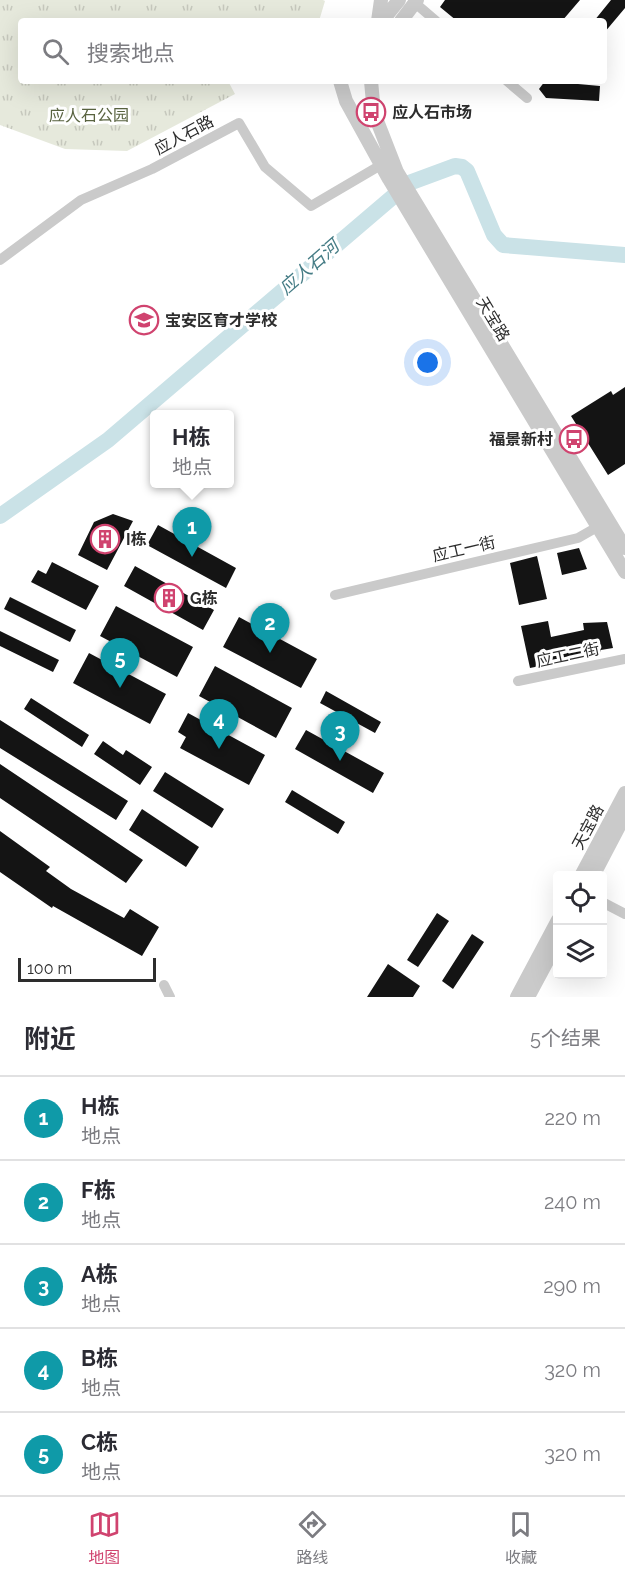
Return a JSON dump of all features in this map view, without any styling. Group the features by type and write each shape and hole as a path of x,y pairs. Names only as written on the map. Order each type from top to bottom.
{"street":[{"path":"380,18 381,0"},
{"path":"383,18 399,0"},
{"path":"403,18 416,2 433,18"},
{"name":"天宝路","path":"341,84 346,101 386,161 625,548"},
{"name":"天宝路","path":"371,84 374,113 386,161"},
{"path":"511,84 527,98"},
{"name":"应人石路","path":"0,260 81,200 152,169 239,123 265,167 311,206 386,161"},
{"name":"天宝路","path":"411,204 625,572"},
{"name":"应工一街","path":"335,595 578,538 599,526"},
{"name":"应工二街","path":"518,681 625,659"},
{"name":"天宝路","path":"584,871 625,793"},
{"name":"天宝路","path":"595,871 625,815"},
{"path":"607,904 625,914"},
{"path":"517,997 555,925"},
{"path":"528,997 553,950"},
{"path":"165,985 170,997"}],"green space":[{"name":"应人石公园","path":"0,0 325,1 320,18 18,18 18,84 230,84 235,94 127,151 65,149 0,125"}],"building":[{"path":"445,0 580,0 565,18 453,18 440,7"},
{"path":"611,0 625,0 625,8 607,29 607,18 596,18"},
{"path":"543,84 600,86 599,101 546,98 539,89"},
{"path":"625,387 625,464 608,475 571,416 611,391 613,395"},
{"name":"I栋","path":"113,514 133,521 107,570 78,555 94,522"},
{"path":"158,525 236,568 226,588 147,545"},
{"path":"579,548 587,569 562,575 557,553"},
{"path":"537,556 547,599 519,605 510,563"},
{"path":"52,562 99,586 86,610 31,582 38,570 46,574"},
{"name":"G栋","path":"135,566 214,610 203,630 124,586"},
{"path":"10,597 76,630 70,642 4,609"},
{"path":"116,606 193,647 177,677 100,636"},
{"path":"239,617 317,659 301,688 223,647"},
{"path":"548,621 551,637 584,630 583,623 607,622 613,648 601,650 601,654 530,668 521,626"},
{"path":"0,631 59,660 53,672 0,646"},
{"path":"89,653 166,694 150,724 73,683"},
{"path":"215,666 292,708 276,738 199,696"},
{"path":"326,691 381,722 375,733 320,703"},
{"path":"31,698 89,735 82,747 24,709"},
{"path":"188,713 265,755 249,785 180,748 186,737 178,732"},
{"path":"0,720 128,801 116,820 0,748"},
{"path":"306,730 384,773 373,793 295,749"},
{"path":"103,741 123,755 126,750 152,767 140,785 94,754"},
{"path":"0,764 143,860 126,883 0,798"},
{"path":"165,772 224,809 212,828 153,791"},
{"path":"292,790 345,822 338,834 285,802"},
{"path":"142,809 199,847 186,867 129,830"},
{"path":"0,831 50,867 46,871 71,889 124,918 130,909 159,927 142,956 53,906 52,908 0,872"},
{"path":"437,913 449,921 418,967 407,960"},
{"path":"472,934 484,942 453,989 442,981"},
{"path":"388,964 420,986 413,997 367,997"}],"waterway":[{"name":"应人石河","path":"0,516 108,440 409,183 455,166 462,167 467,171 494,235 503,245 625,255"}],"place":[{"name":"应人石市场","path":"371,112"},
{"name":"宝安区育才学校","path":"144,320"},
{"name":"福景新村","path":"574,439"},
{"name":"I栋","path":"105,539"},
{"name":"H栋","path":"192,557"},
{"name":"G栋","path":"169,598"},
{"name":"F栋","path":"270,653"},
{"name":"C栋","path":"120,688"},
{"name":"B栋","path":"219,749"},
{"name":"A栋","path":"340,761"}]}
